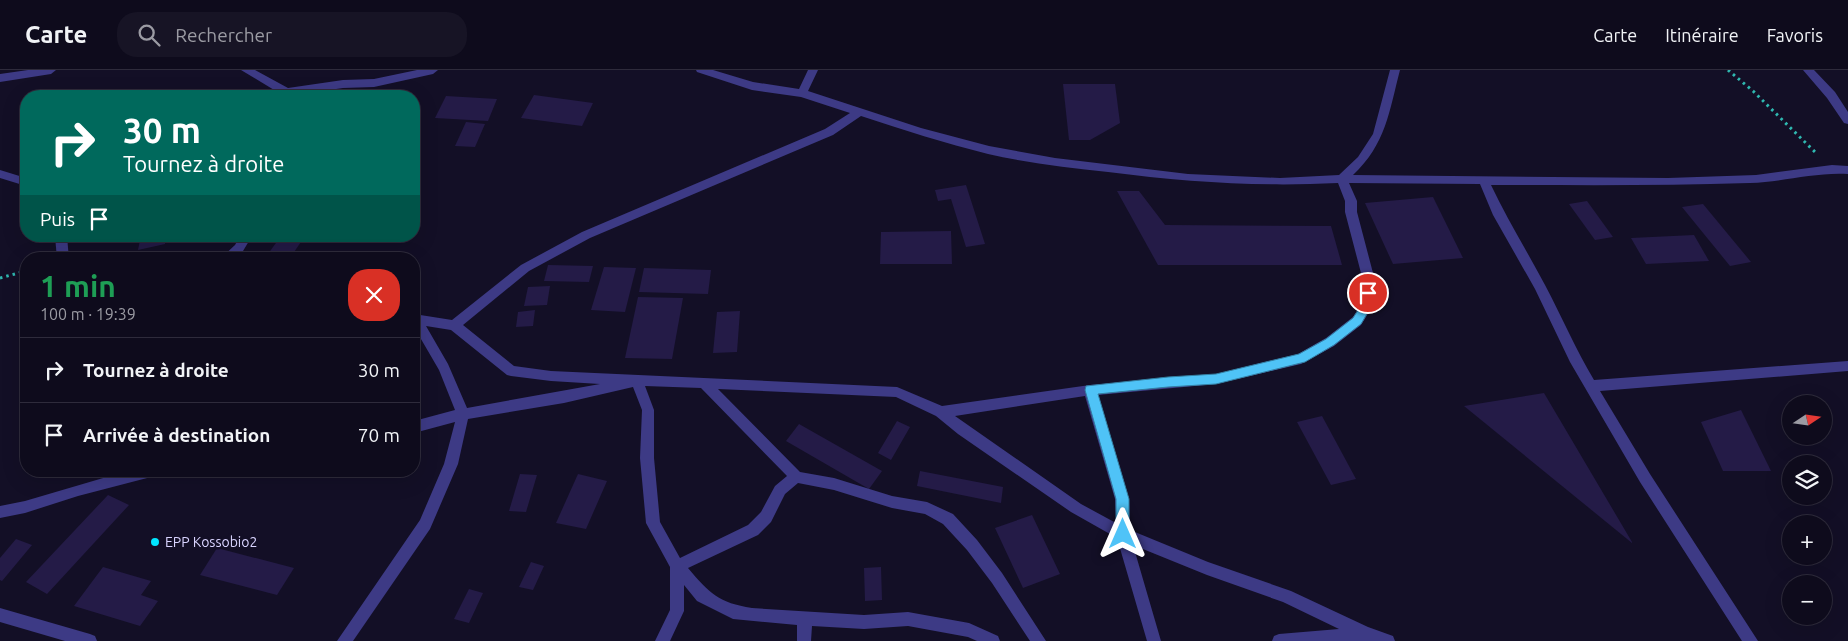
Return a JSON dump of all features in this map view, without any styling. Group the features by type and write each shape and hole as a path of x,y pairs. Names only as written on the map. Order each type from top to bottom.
{"street":[{"path":"0,78 51,70"},
{"path":"246,70 283,90"},
{"path":"311,90 343,84 374,83 433,70"},
{"path":"702,70 752,86 802,93 858,112 990,150 1055,162 1188,178 1280,182 1342,179 1484,182 1549,180 1668,182 1746,180 1832,169 1848,170"},
{"path":"802,93 813,70"},
{"path":"1342,179 1362,160 1378,134 1396,70"},
{"path":"1808,70 1831,95 1848,120"},
{"path":"454,325 525,268 586,235 829,132 858,112"},
{"path":"0,174 20,180"},
{"path":"942,412 1090,390 1216,379 1301,359 1330,342 1357,321 1366,307 1368,293 1367,273 1351,212 1351,201 1342,179"},
{"path":"1484,182 1499,216 1540,287 1574,358 1645,478 1751,641"},
{"path":"234,252 242,242"},
{"path":"420,321 454,325 511,371 551,376 706,385 897,392 942,412 963,430 1076,508 1123,534 1207,568 1286,596 1366,634 1388,641"},
{"path":"344,641 425,524 452,464 463,414 444,368 420,328"},
{"path":"1591,386 1848,366"},
{"path":"420,425 463,414 564,397 637,381"},
{"path":"637,381 648,410 647,458 653,523 677,566 702,596 733,612 779,618 805,617 864,622 908,620 969,630 993,641"},
{"path":"706,385 796,477 834,484 892,502 927,508 948,519 972,545 997,578 1039,641"},
{"path":"1090,390 1122,499 1123,534 1154,641"},
{"path":"0,512 25,507 127,477"},
{"path":"677,566 753,530 766,517 780,490 796,477"},
{"path":"662,641 677,612 677,566"},
{"path":"0,615 90,641"},
{"path":"804,641 805,617"},
{"path":"1279,641 1366,634"}],"path":[{"path":"1728,70 1753,90 1832,169"},
{"path":"0,278 20,273"}],"building":[{"path":"1063,84 1115,84 1120,123 1090,140 1069,140"},
{"path":"534,95 593,103 582,126 521,118"},
{"path":"446,96 497,99 488,121 435,118"},
{"path":"466,122 485,124 475,147 455,146"},
{"path":"966,185 985,244 966,247 951,199 938,201 935,190"},
{"path":"1117,191 1139,191 1165,225 1331,226 1342,265 1158,265"},
{"path":"1433,197 1463,258 1393,264 1365,203"},
{"path":"1587,201 1613,237 1595,240 1569,204"},
{"path":"1703,204 1751,262 1730,266 1682,207"},
{"path":"951,231 952,264 880,264 881,232"},
{"path":"1694,235 1709,261 1646,264 1631,238"},
{"path":"140,242 165,242 165,244 138,250"},
{"path":"277,242 301,242 294,252 269,252"},
{"path":"548,265 593,266 589,282 544,281"},
{"path":"604,267 636,268 625,312 591,310"},
{"path":"644,268 711,270 708,294 639,292"},
{"path":"550,286 547,305 524,306 528,287"},
{"path":"638,297 683,298 672,359 625,358"},
{"path":"535,310 533,326 516,327 518,312"},
{"path":"740,311 737,352 713,353 717,312"},
{"path":"1544,393 1632,542 1632,543 1464,406"},
{"path":"1741,410 1771,471 1723,471 1701,422"},
{"path":"1322,416 1356,479 1331,485 1297,422"},
{"path":"897,421 910,427 891,460 878,453"},
{"path":"799,424 882,471 869,489 786,441"},
{"path":"920,471 1003,487 1001,503 917,486"},
{"path":"520,474 537,475 526,512 509,511"},
{"path":"578,474 607,481 586,529 556,523"},
{"path":"108,495 129,505 47,594 26,582"},
{"path":"1032,515 1060,574 1023,588 995,528"},
{"path":"16,539 32,545 2,581 0,580 0,558"},
{"path":"217,548 294,568 277,595 200,575"},
{"path":"531,562 544,566 533,590 519,587"},
{"path":"103,567 151,581 141,595 158,601 140,626 74,606"},
{"path":"881,567 882,600 865,601 864,568"},
{"path":"469,589 483,593 469,623 454,619"}],"place":[{"name":"EPP Kossobio2","path":"155,542"}],"route":[{"path":"1123,534 1122,499 1117,477 1090,390 1216,379 1301,359 1330,342 1357,321 1366,307 1368,293"}]}
